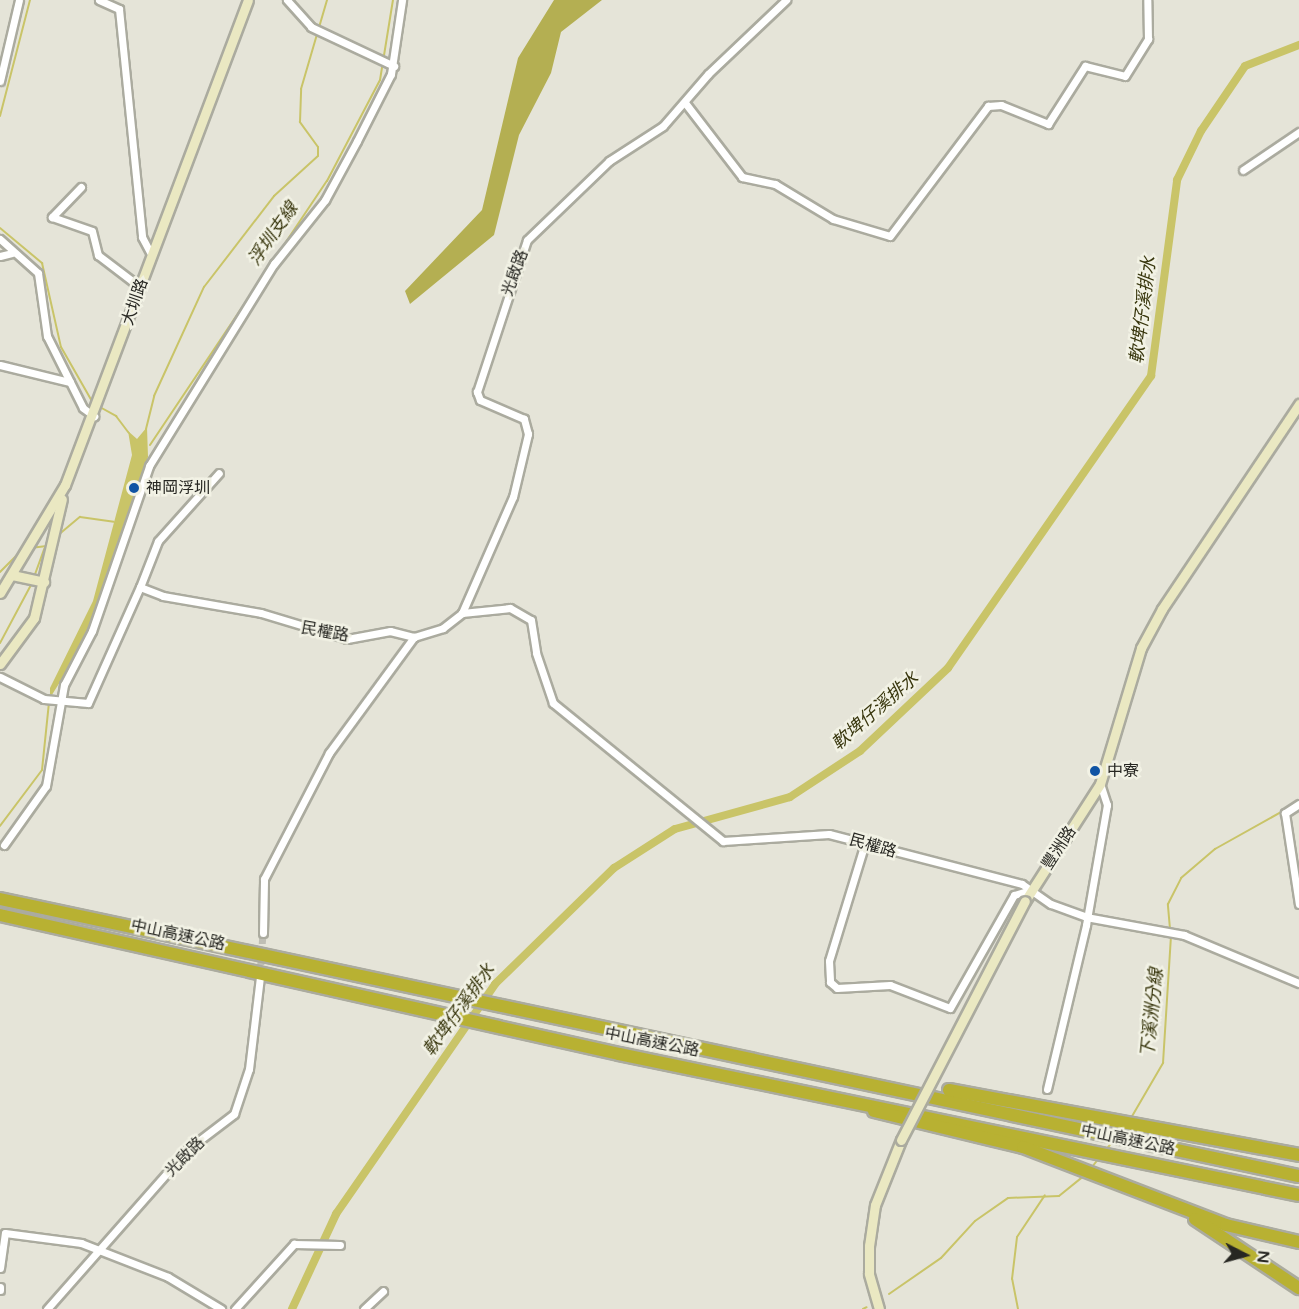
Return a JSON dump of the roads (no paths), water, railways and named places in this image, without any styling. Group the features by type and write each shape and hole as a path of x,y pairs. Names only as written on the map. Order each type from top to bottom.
{"highway":[{"name":"中山高速公路","path":"0,899 450,993 622,1034 771,1059 1135,1134 1299,1176"},
{"name":"中山高速公路","path":"0,915 504,1028 1140,1159 1299,1195"},
{"path":"796,1087 1077,1165 1119,1181 1227,1231 1299,1288"},
{"path":"1135,1134 1299,1155"},
{"path":"1253,1149 1299,1149"},
{"path":"1227,1231 1299,1242"}],"street":[{"path":"0,81 19,0"},
{"path":"99,0 119,9 142,237 152,254"},
{"name":"大圳路","path":"0,593 29,549 65,485 95,414 152,254 248,0"},
{"path":"286,0 316,29 394,66"},
{"path":"4,844 46,786 57,701 92,631 151,461 274,264 325,200 394,66 402,0"},
{"name":"光啟路","path":"462,613 513,497 528,434 524,419 480,400 477,392 520,255 536,225 686,104 708,74 786,0"},
{"path":"686,104 742,177 775,184 845,224 890,236 988,106 1001,105 1048,124 1085,66 1125,76 1148,39 1147,0"},
{"path":"1243,170 1299,132"},
{"path":"81,187 52,217 92,231 98,255 140,287"},
{"path":"0,239 12,253 38,273 47,336 83,408 95,414"},
{"path":"0,256 12,253"},
{"path":"0,365 70,382"},
{"name":"豐洲路","path":"879,1309 869,1273 875,1205 901,1140 1030,890 1101,784 1141,648 1299,404"},
{"path":"0,677 44,699 88,703 158,541 219,473"},
{"path":"0,664 34,618 38,579 53,540 65,485"},
{"path":"12,575 38,579"},
{"name":"民權路","path":"140,587 163,596 261,613 294,627 347,639 390,631 414,637 443,628 462,613 524,612 531,620 536,654 553,703 723,841 829,834 1030,890 1086,918 1184,935 1299,983"},
{"path":"263,933 264,879 324,763 414,637"},
{"path":"1047,1089 1086,918 1107,805 1101,784"},
{"path":"1299,804 1285,813 1299,904"},
{"path":"865,843 829,961 830,982 837,988 896,986 950,1008 1014,895 1030,890"},
{"name":"光啟路","path":"47,1309 101,1252 188,1149 234,1114 249,1069 260,977"},
{"path":"0,1268 5,1233 81,1243 168,1277 220,1309"},
{"path":"235,1309 294,1244 340,1245"},
{"path":"364,1309 383,1291"}],"waterway":[{"path":"0,116 30,0"},
{"path":"146,429 154,396 204,287 274,196 318,156 318,147 300,122 301,89 327,0"},
{"name":"浮圳支線","path":"150,445 327,181 380,80 393,0"},
{"name":"軟埤仔溪排水","path":"292,1309 336,1214 495,984 614,868 675,829 790,797 860,751 948,668 1151,376 1177,180 1201,131 1245,66 1299,45"},
{"path":"0,228 42,263 61,347 93,403"},
{"path":"98,406 116,416 129,433"},
{"path":"57,536 80,517 114,522"},
{"path":"30,548 47,546"},
{"path":"0,572 24,548"},
{"path":"34,577 44,549"},
{"path":"0,643 32,583"},
{"path":"0,826 42,770 49,702"},
{"name":"下溪洲分線","path":"1170,929 1168,904 1181,878 1215,849 1283,811"},
{"name":"下溪洲分線","path":"1131,1118 1163,1063 1171,935"},
{"name":"下溪洲分線","path":"1105,1151 1113,1141"},
{"name":"下溪洲分線","path":"1092,1167 1099,1158"},
{"name":"下溪洲分線","path":"889,1294 941,1258 975,1221 1008,1198 1059,1196 1084,1176"},
{"path":"1018,1309 1012,1279 1017,1237 1045,1195"},
{"name":"下溪洲分線","path":"863,1309 867,1307"}],"tunnel":[{"path":"260,975 263,933"}],"place":[{"name":"神岡浮圳","path":"134,488"},
{"name":"中寮","path":"1095,771"}]}
